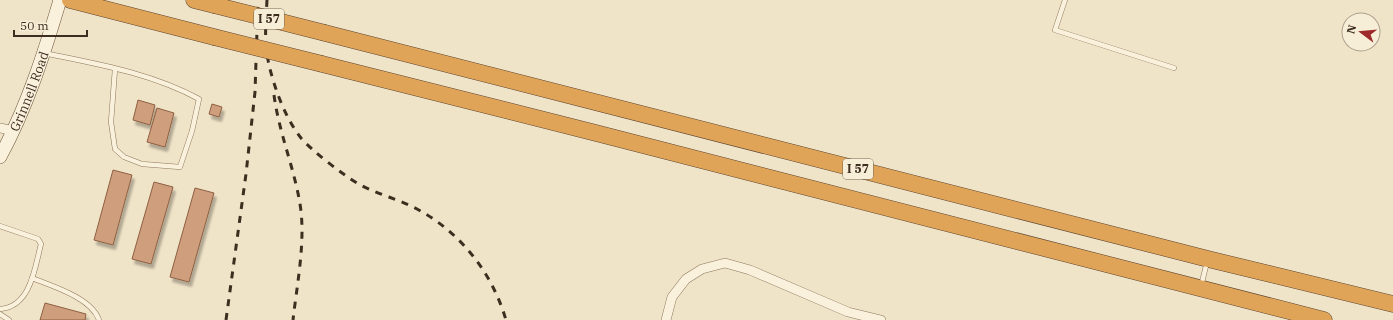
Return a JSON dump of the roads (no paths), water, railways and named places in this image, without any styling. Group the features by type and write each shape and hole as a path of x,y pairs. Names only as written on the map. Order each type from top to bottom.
{"highway":[{"name":"I 57","path":"194,0 1208,259 1393,304"},
{"name":"I 57","path":"76,1 214,38 592,132 1324,320"}],"main road":[{"name":"Grinnell Road","path":"0,157 14,131 44,53 60,0"}],"street":[{"path":"0,128 14,131"},
{"path":"666,320 672,297 686,279 702,269 725,263 750,270 848,312 881,320"}],"lane":[{"path":"1065,0 1055,30 1174,68"},
{"path":"44,53 116,69 154,79 199,99 192,131 180,167 142,164 124,157 115,149 111,122 116,69"},
{"path":"0,226 38,238 41,244 32,278 25,295 17,303 6,309 0,309"},
{"path":"1200,289 1208,259"},
{"path":"32,278 60,289 84,302 94,310 99,320"},
{"path":"0,314 9,320"}],"railway":[{"path":"226,320 246,174 255,92 258,0"},
{"path":"267,0 266,38 270,70 276,90 295,130 312,149 343,174 370,190 413,207 430,216 459,240 483,269 500,302 506,320"},
{"path":"274,95 279,123 294,177 302,218 300,262 293,320"}]}
